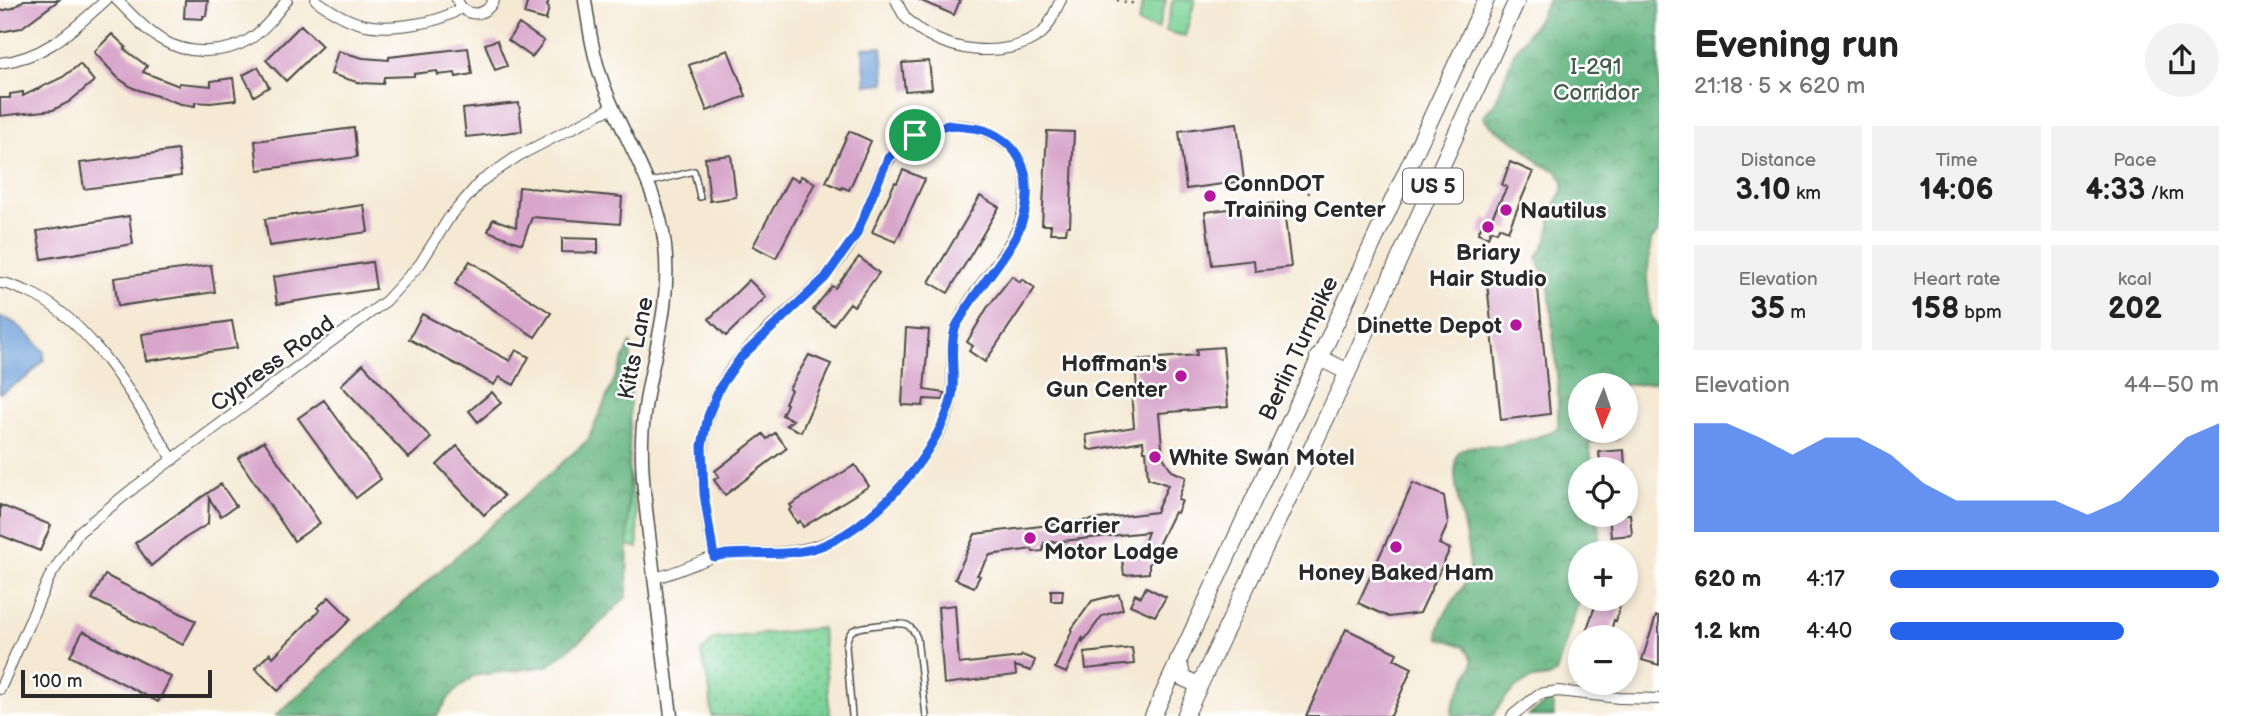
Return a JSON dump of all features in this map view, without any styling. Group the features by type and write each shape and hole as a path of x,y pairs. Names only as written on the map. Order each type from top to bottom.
{"highway":[{"name":"Berlin Turnpike","path":"1153,716 1318,356 1486,0"},
{"name":"US 5","path":"1186,716 1348,372 1517,0"},
{"path":"1318,356 1348,372"},
{"path":"1178,660 1183,678 1199,685"}],"street":[{"path":"0,63 31,57 48,49 106,0"},
{"path":"117,0 160,39 187,50 202,51 236,46 250,39 272,19 287,0"},
{"path":"316,0 353,23 378,28 443,19 459,4 476,14 487,10 494,0"},
{"name":"Kitts Lane","path":"585,0 595,60 648,183 660,220 667,271 664,317 647,390 642,438 643,484 671,716"},
{"path":"896,0 906,18 929,35 955,46 989,50 1023,44 1044,31 1060,0"},
{"name":"Cypress Road","path":"0,689 49,578 73,539 93,519 386,300 420,264 449,218 480,182 519,156 613,107"},
{"path":"654,579 727,554 808,550 829,542 869,518 916,468 940,432 952,400 955,330 1016,236 1027,200 1024,166 1009,144 983,130 947,125 915,135 888,158 856,235 825,278 729,371 713,401 702,446 704,494 714,557"},
{"path":"0,284 32,294 48,303 77,327 116,373 173,460"},
{"path":"1512,716 1539,694 1558,691 1619,698 1659,699"}],"lane":[{"path":"648,183 694,171 700,197"},
{"path":"852,716 847,638 853,630 860,627 900,624 915,632 917,638 926,716"}],"path":[{"path":"1117,0 1136,4"},
{"path":"1307,178 1309,195"}],"green space":[{"path":"1144,0 1166,0 1158,29 1138,23"},
{"path":"1173,0 1195,0 1185,36 1165,31"},
{"name":"I-291 Corridor","path":"1548,0 1659,0 1659,232 1651,240 1647,279 1651,315 1659,330 1659,381 1638,385 1638,373 1568,373 1568,443 1589,443 1591,457 1568,457 1568,527 1599,527 1600,530 1598,541 1568,541 1568,611 1576,611 1571,625 1568,625 1568,635 1556,673 1547,678 1529,680 1518,686 1493,716 1452,716 1454,703 1473,660 1464,646 1439,638 1441,622 1465,583 1469,570 1456,481 1457,456 1466,448 1509,445 1541,436 1558,427 1558,386 1549,288 1537,258 1547,240 1553,208 1563,191 1563,181 1557,171 1542,165 1521,145 1490,125 1483,117 1496,101 1514,53"},
{"path":"631,342 627,596 595,628 548,666 473,676 450,696 437,716 275,716 588,440"},
{"path":"629,472 637,515 638,548 628,545"},
{"path":"822,628 830,716 712,716 710,690 701,653 714,639"},
{"path":"1552,699 1554,716 1528,716"}],"water":[{"path":"882,47 885,83 866,85 863,48"},
{"path":"0,317 13,322 29,335 44,351 44,360 26,378 0,393"}],"building":[{"path":"24,0 59,0 21,28 0,32 0,11 13,8"},
{"path":"185,0 208,0 206,16 203,16 203,19 184,18"},
{"path":"528,0 549,0 546,20 524,14"},
{"path":"919,0 960,0 954,15"},
{"path":"519,24 544,41 532,57 508,40"},
{"path":"301,25 322,46 286,81 266,60"},
{"path":"112,34 126,47 124,49 147,66 143,72 179,86 179,83 211,86 211,81 233,78 236,100 195,102 195,106 133,88 118,78 94,52"},
{"path":"497,40 507,66 495,70 485,44"},
{"path":"468,48 472,74 456,77 455,73 438,75 437,71 414,76 384,77 383,84 360,83 331,74 338,51 363,58 389,60 389,57"},
{"path":"728,50 746,96 707,111 689,65"},
{"path":"929,61 932,89 905,91 902,63"},
{"path":"80,64 94,81 69,102 53,110 0,116 0,98 10,98 10,94 23,92 23,96 63,77"},
{"path":"258,67 269,87 254,96 243,75"},
{"path":"519,103 522,131 466,137 463,109"},
{"path":"1237,123 1244,181 1186,189 1179,131"},
{"path":"354,128 357,157 258,170 255,141"},
{"path":"849,131 871,141 849,190 826,182"},
{"path":"1047,131 1074,132 1070,226 1067,226 1066,233 1050,233 1051,225 1042,225"},
{"path":"178,150 181,176 84,189 80,163"},
{"path":"731,155 736,197 710,201 705,158"},
{"path":"1510,162 1533,172 1508,231 1499,227 1497,232 1491,230 1488,237 1478,233 1485,218 1490,221 1507,187 1502,185"},
{"path":"903,170 925,179 896,242 872,232"},
{"path":"801,176 815,183 776,258 753,246 790,177 799,181"},
{"path":"519,187 622,197 620,224 532,217 522,244 488,231 493,219 516,227"},
{"path":"980,196 999,207 948,293 929,282"},
{"path":"1283,202 1291,267 1255,271 1254,260 1212,265 1205,212"},
{"path":"364,205 368,232 269,246 265,219"},
{"path":"129,216 133,244 42,259 37,231"},
{"path":"562,238 598,239 598,253 562,252"},
{"path":"859,257 879,273 854,306 850,303 833,325 813,310 832,286 835,288"},
{"path":"470,261 551,313 535,337 455,284"},
{"path":"372,262 376,289 277,304 273,277"},
{"path":"211,265 215,292 118,306 114,278"},
{"path":"1495,274 1537,278 1550,414 1501,420 1487,283 1496,282"},
{"path":"1012,276 1035,288 985,362 969,351 973,346 967,342 987,308"},
{"path":"749,280 766,297 726,336 709,319"},
{"path":"422,314 510,361 516,350 529,357 514,385 499,377 494,385 409,339"},
{"path":"232,321 237,348 146,361 142,334"},
{"path":"906,328 929,330 924,390 945,393 943,400 924,399 923,406 902,405"},
{"path":"1223,347 1228,407 1159,413 1163,457 1172,471 1186,477 1178,500 1182,501 1149,564 1149,573 1124,575 1122,558 1139,556 1148,532 1044,543 1043,551 1033,552 1032,549 990,555 977,575 980,576 974,587 955,579 975,534 1156,512 1168,485 1148,478 1143,441 1092,450 1088,449 1086,435 1134,427 1131,392 1137,391 1135,360 1197,355 1196,349"},
{"path":"809,355 831,364 801,432 786,425 793,420 782,415 791,390 789,389"},
{"path":"363,364 431,438 409,458 341,385"},
{"path":"492,392 501,403 478,422 469,411"},
{"path":"324,400 381,479 356,498 298,418"},
{"path":"775,433 787,448 725,495 714,480 719,476 715,471 763,434 767,439"},
{"path":"264,441 320,523 294,541 238,458"},
{"path":"457,446 504,496 484,515 437,465"},
{"path":"1624,450 1624,457 1600,457 1599,452"},
{"path":"855,465 869,486 803,527 800,521 797,523 789,510 792,508 790,505"},
{"path":"1413,483 1444,496 1448,524 1439,544 1450,549 1420,613 1389,617 1358,603"},
{"path":"221,484 236,506 221,516 209,498 208,524 182,540 151,566 135,543"},
{"path":"0,505 51,525 40,551 0,535"},
{"path":"1610,527 1631,527 1632,535 1611,537"},
{"path":"105,575 196,621 183,645 92,599"},
{"path":"1146,587 1166,597 1155,616 1130,605 1135,594 1141,597"},
{"path":"1051,590 1063,590 1062,601 1051,601"},
{"path":"1119,594 1123,609 1102,616 1083,642 1083,637 1066,673 1055,668 1071,630 1092,601"},
{"path":"329,597 351,619 278,691 255,668 270,653 273,657 320,610 317,608"},
{"path":"955,605 959,664 1022,655 1035,660 1031,671 1015,666 1016,675 944,684 938,607"},
{"path":"1593,611 1619,611 1613,625 1588,625"},
{"path":"1656,616 1659,616 1659,665 1642,660"},
{"path":"1346,629 1397,653 1394,659 1412,668 1391,716 1306,716"},
{"path":"83,631 171,677 158,702 70,656"},
{"path":"1132,648 1134,664 1086,669 1084,653"}],"place":[{"name":"ConnDOT Training Center","path":"1210,196"},
{"name":"Nautilus","path":"1506,210"},
{"name":"Briary Hair Studio","path":"1488,227"},
{"name":"Dinette Depot","path":"1516,325"},
{"name":"Hoffman's Gun Center","path":"1181,376"},
{"name":"White Swan Motel","path":"1155,457"},
{"name":"Carrier Motor Lodge","path":"1030,538"},
{"name":"Honey Baked Ham","path":"1396,547"}],"route":[{"path":"947,125 983,130 1009,144 1024,166 1027,200 1016,236 955,330 952,400 940,432 916,468 869,518 836,540 808,550 714,557 702,479 704,431 713,401 729,371 741,357 825,278 856,235 888,158 915,135 947,125"}]}
